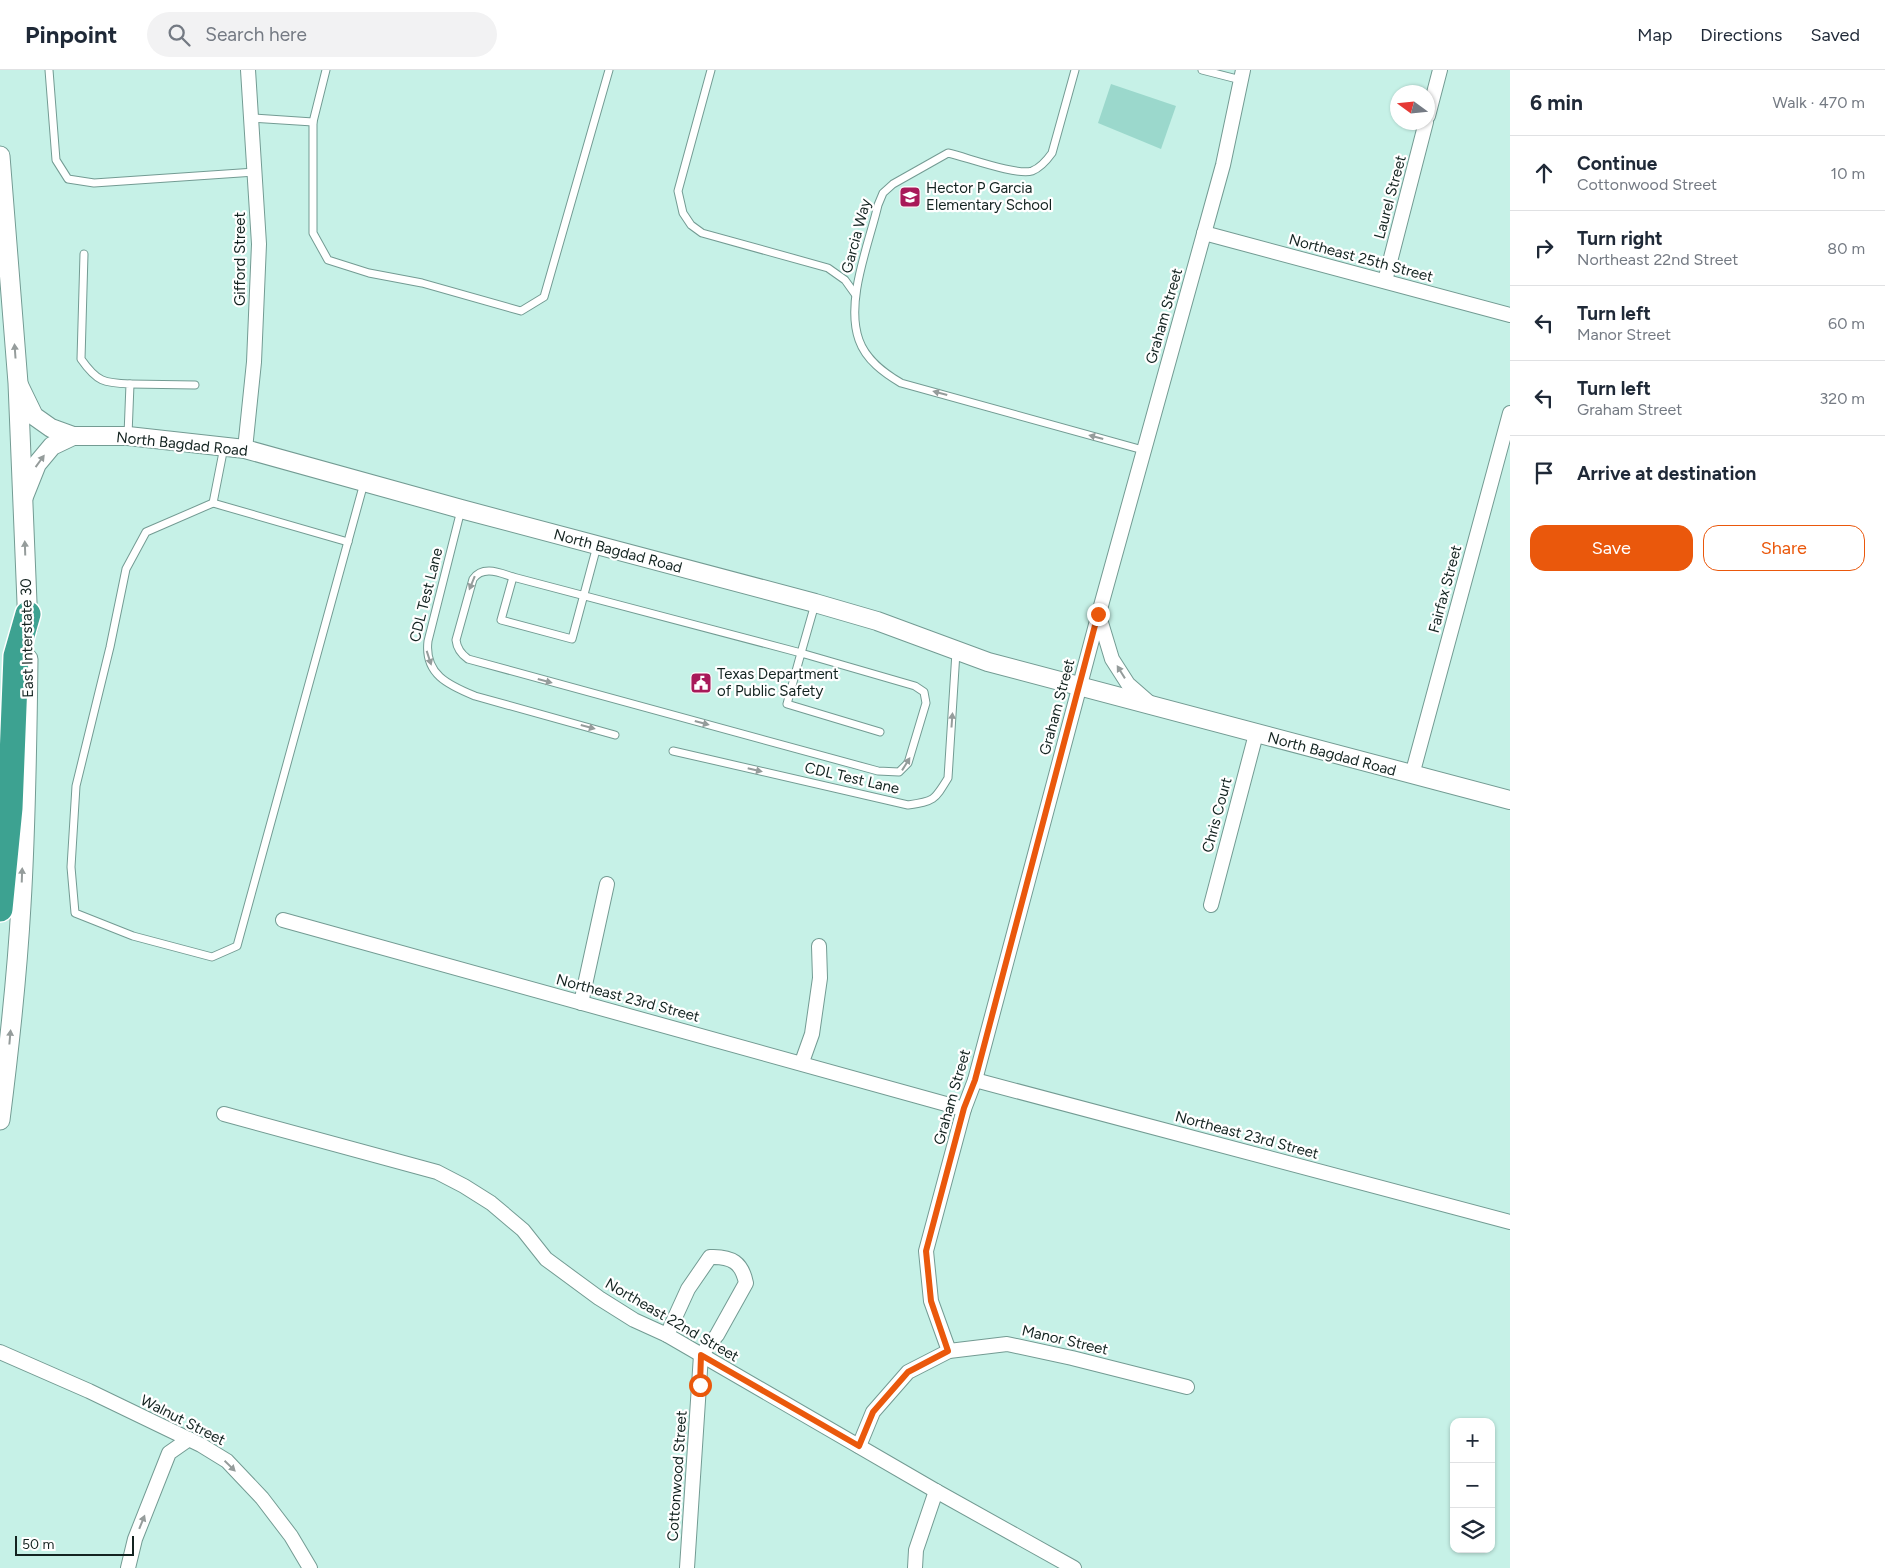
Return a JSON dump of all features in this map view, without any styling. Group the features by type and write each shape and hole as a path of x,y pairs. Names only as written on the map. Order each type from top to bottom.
{"highway":[{"path":"0,909 10,808 16,656 28,614"}],"main road":[{"name":"East Interstate 30","path":"0,156 18,383 28,614 27,762 21,907 0,1120"}],"street":[{"name":"Gifford Street","path":"244,449 254,362 259,244 248,70"},
{"path":"1435,89 1440,70"},
{"name":"Graham Street","path":"948,1351 931,1301 926,1251 964,1108 975,1080 1098,614 1223,166 1242,75"},
{"name":"Laurel Street","path":"1385,280 1424,130"},
{"name":"Northeast 25th Street","path":"1204,233 1510,314"},
{"name":"North Bagdad Road","path":"18,383 34,416 51,428 72,436 128,436 244,449 461,510 816,603 877,621 988,662 1510,800"},
{"name":"Fairfax Street","path":"1412,775 1510,412"},
{"name":"North Bagdad Road","path":"23,499 37,464 52,446 72,436"},
{"name":"North Bagdad Road","path":"1098,614 1112,659 1128,684 1155,707"},
{"name":"Chris Court","path":"1211,905 1256,734"},
{"path":"581,1003 607,884"},
{"name":"Northeast 23rd Street","path":"283,920 964,1108"},
{"path":"802,1062 812,1034 820,978 819,946"},
{"name":"Northeast 23rd Street","path":"975,1080 1510,1222"},
{"name":"Northeast 22nd Street","path":"224,1114 437,1172 464,1186 491,1203 523,1230 546,1259 599,1298 634,1320 667,1335 936,1491 1074,1568"},
{"path":"667,1335 688,1289 710,1257 721,1256 737,1262 744,1272 746,1283 717,1336 701,1355"},
{"name":"Manor Street","path":"859,1446 873,1412 908,1372 948,1351 1007,1344 1187,1387"},
{"name":"Walnut Street","path":"0,1352 73,1383 189,1440 226,1461 262,1498 291,1536 310,1568"},
{"name":"Cottonwood Street","path":"687,1568 701,1355"},
{"path":"128,1568 135,1539 170,1454 189,1440"},
{"path":"915,1568 916,1550 936,1491"}],"lane":[{"path":"49,70 56,160 68,179 94,183 255,172"},
{"path":"326,70 313,122 313,233 328,260 369,273 422,283 521,311 544,297 609,70"},
{"name":"Garcia Way","path":"711,70 678,192 683,213 691,225 702,233 828,268 845,280 855,294"},
{"name":"Garcia Way","path":"1075,70 1052,154 1047,161 1031,172 1017,172 948,154 934,159 893,184 883,193 878,205 855,294 859,340 869,357 884,373 901,383 1143,450"},
{"path":"1202,70 1242,75"},
{"path":"252,118 313,122"},
{"path":"84,254 82,359 91,373 107,383 195,384"},
{"path":"128,436 130,384"},
{"path":"213,503 224,446"},
{"path":"348,542 213,503 146,532 126,568 110,647 76,786 72,868 75,913 133,936 212,957 237,946 348,542 364,482"},
{"name":"CDL Test Lane","path":"461,510 428,641 426,654 431,666 440,678 474,696 616,735"},
{"path":"513,577 501,620 572,639 597,545"},
{"path":"484,571 495,571 513,577 801,653 921,689 924,692 926,703 908,763 899,772 878,771 468,659 461,654 456,640 475,575 484,571"},
{"path":"816,603 787,704 880,732"},
{"name":"CDL Test Lane","path":"673,751 908,806 930,802 939,793 948,778 956,650"}],"shaded area":[{"path":"1111,84 1176,106 1161,149 1098,123"}],"place":[{"name":"Hector P Garcia Elementary School","path":"910,197"},
{"name":"Texas Department of Public Safety","path":"701,683"}],"route":[{"path":"700,1385 701,1355 859,1446 873,1412 908,1372 948,1351 931,1301 926,1251 964,1108 975,1080 1098,614"}]}
